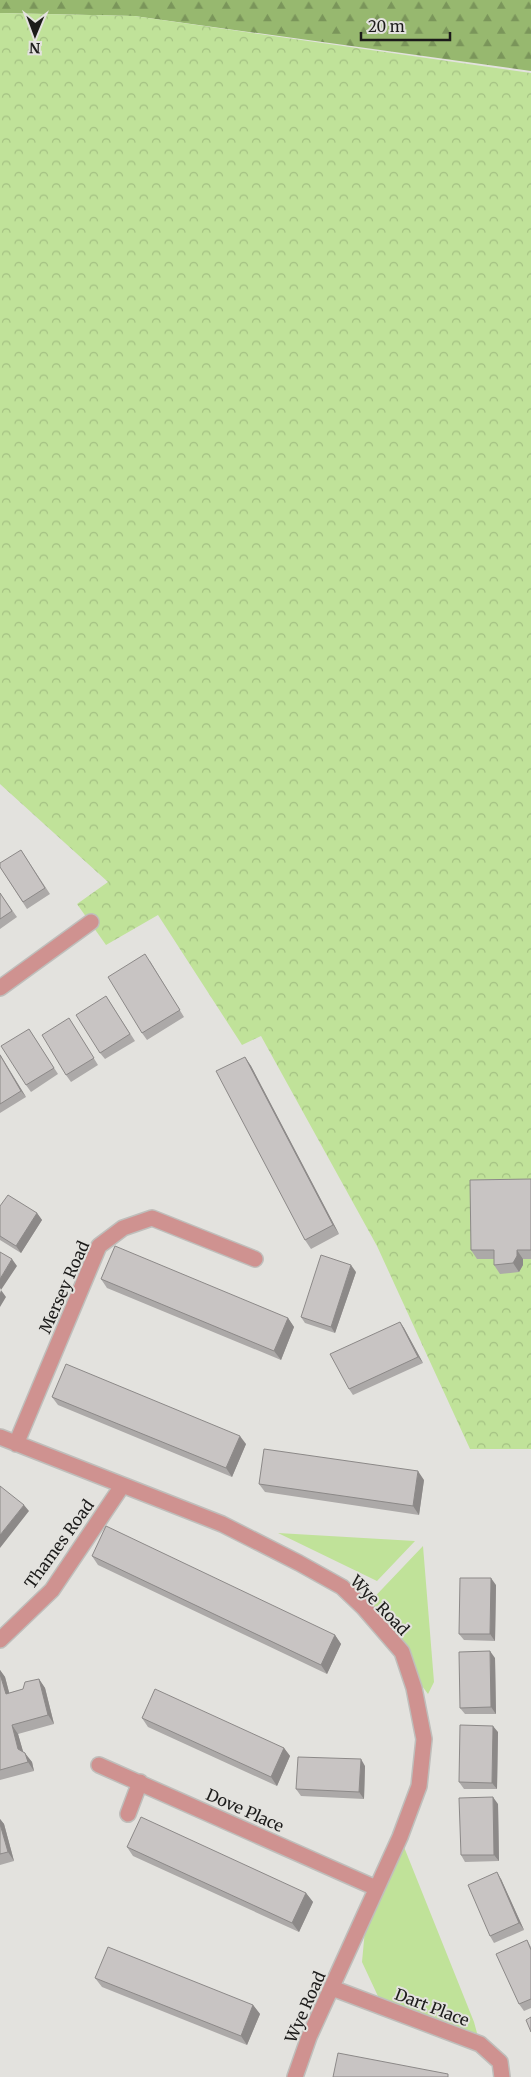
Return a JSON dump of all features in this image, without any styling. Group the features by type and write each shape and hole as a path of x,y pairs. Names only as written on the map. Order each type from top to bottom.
{"street":[{"path":"0,988 90,922"},
{"name":"Mersey Road","path":"16,1444 99,1246 123,1228 152,1218 255,1259"},
{"name":"Wye Road","path":"0,1437 222,1524 342,1587 364,1608 402,1652 414,1688 424,1739 419,1786 400,1837 309,2037 295,2077"},
{"name":"Thames Road","path":"0,1640 52,1590 122,1486"},
{"name":"Dove Place","path":"100,1764 376,1888"},
{"path":"128,1814 140,1782"},
{"name":"Dart Place","path":"332,1988 480,2044 500,2062 502,2077"}],"green space":[{"path":"0,0 531,0 531,71 134,16 0,13"},
{"path":"0,13 134,16 531,73 531,1449 470,1449 377,1246 261,1036 242,1045 158,915 106,945 77,904 108,882 0,784"},
{"path":"278,1533 415,1541 377,1581"},
{"path":"423,1546 434,1682 428,1694 364,1608"},
{"path":"400,1837 474,2022 480,2044 383,2007 362,1962 367,1908"}],"building":[{"path":"21,850 45,888 23,902 0,867 0,863"},
{"path":"0,893 12,911 0,919"},
{"path":"145,954 180,1010 142,1033 108,977"},
{"path":"106,996 130,1034 100,1053 76,1015"},
{"path":"69,1018 94,1058 66,1075 42,1035"},
{"path":"29,1029 54,1068 26,1085 1,1046"},
{"path":"0,1055 21,1091 0,1104"},
{"path":"245,1057 333,1225 305,1240 216,1071"},
{"path":"531,1179 531,1250 517,1250 517,1256 513,1263 494,1265 494,1250 471,1250 470,1180"},
{"path":"8,1195 37,1213 16,1246 0,1236 0,1206"},
{"path":"115,1246 288,1318 274,1351 101,1279"},
{"path":"0,1252 12,1259 0,1279"},
{"path":"321,1255 351,1265 331,1327 301,1317"},
{"path":"400,1322 418,1357 349,1389 330,1354"},
{"path":"66,1364 240,1436 226,1468 52,1397"},
{"path":"264,1449 418,1471 413,1506 259,1484"},
{"path":"0,1486 24,1505 0,1535"},
{"path":"106,1526 335,1635 321,1665 92,1556"},
{"path":"460,1578 491,1578 490,1634 459,1634"},
{"path":"490,1651 491,1707 460,1708 459,1652"},
{"path":"0,1674 6,1694 23,1689 25,1682 39,1679 48,1715 12,1725 18,1749 25,1753 28,1762 0,1770"},
{"path":"155,1689 284,1748 271,1777 142,1718"},
{"path":"460,1725 493,1726 492,1783 459,1782"},
{"path":"298,1757 361,1759 359,1792 296,1789"},
{"path":"493,1797 494,1855 461,1855 459,1798"},
{"path":"141,1817 306,1893 292,1923 127,1847"},
{"path":"0,1824 8,1852 0,1854"},
{"path":"497,1872 519,1923 490,1936 468,1885"},
{"path":"527,1940 531,1950 531,1999 519,2004 496,1954"},
{"path":"108,1947 253,2005 241,2036 95,1978"},
{"path":"531,2017 531,2032 526,2020"},
{"path":"338,2053 448,2074 448,2077 333,2077"}]}
